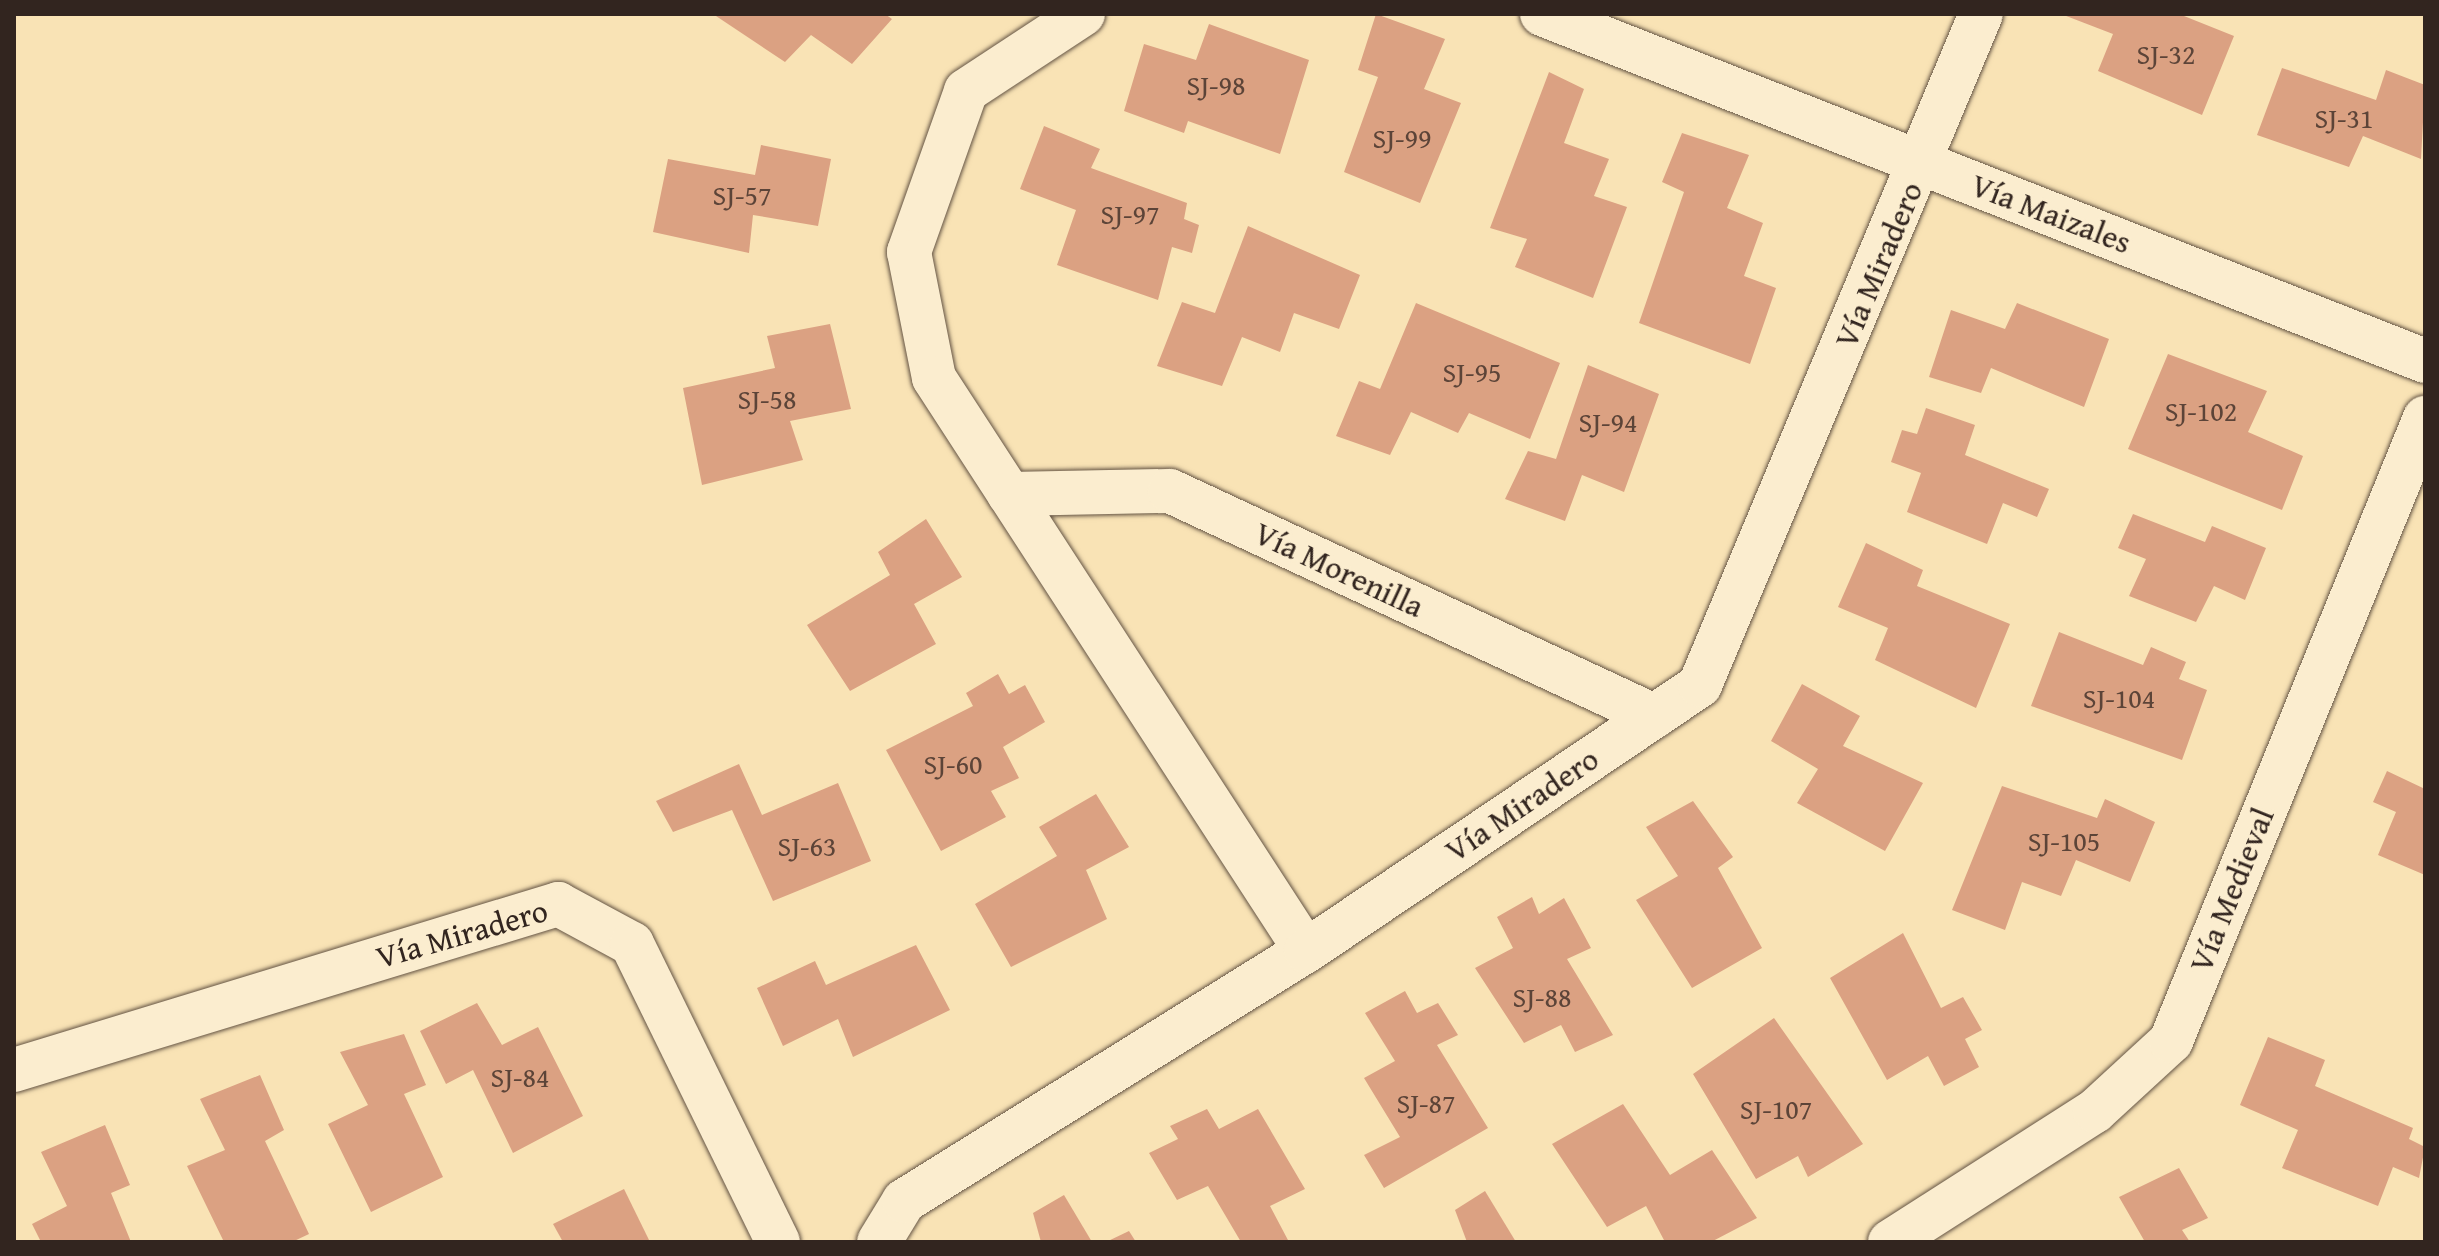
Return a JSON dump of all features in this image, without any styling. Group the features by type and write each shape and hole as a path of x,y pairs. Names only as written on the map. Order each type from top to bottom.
{"street":[{"path":"1083,14 966,91 909,252 934,378 1306,951"},
{"name":"Vía Maizales","path":"1542,14 2425,361"},
{"name":"Vía Miradero","path":"879,1242 904,1201 1306,951 1700,685 1922,163 1981,14"},
{"name":"Vía Medieval","path":"1890,1242 2095,1111 2171,1041 2425,418"},
{"name":"Vía Morenilla","path":"1009,494 1170,491 1654,716"},
{"name":"Vía Miradero","path":"14,1070 558,904 632,944 778,1242"}],"building":[{"path":"713,14 885,14 892,19 852,64 811,35 785,62"},
{"path":"1376,14 1445,39 1424,89 1461,103 1420,203 1344,172 1378,77 1358,70"},
{"path":"2061,14 2179,14 2234,36 2202,115 2098,71 2113,34"},
{"path":"1209,24 1309,60 1280,154 1188,121 1184,133 1124,111 1144,44 1196,60"},
{"path":"2282,68 2376,100 2386,70 2425,85 2421,159 2363,136 2349,167 2257,135"},
{"path":"1549,72 1584,89 1564,143 1609,159 1594,196 1627,207 1593,298 1515,267 1527,239 1490,228"},
{"path":"1044,126 1100,149 1091,168 1187,203 1184,219 1199,225 1192,253 1172,247 1158,300 1057,265 1076,210 1020,189"},
{"path":"1682,133 1749,155 1727,208 1763,223 1744,276 1776,288 1750,364 1639,323 1684,192 1662,182"},
{"path":"761,145 831,159 818,226 753,215 749,253 653,232 668,159 755,175"},
{"path":"1248,226 1360,275 1339,329 1294,313 1280,352 1242,337 1222,386 1157,366 1182,302 1215,313"},
{"path":"1416,303 1560,363 1530,439 1469,413 1458,433 1411,412 1390,455 1336,436 1359,381 1380,389"},
{"path":"2017,303 2109,339 2084,407 1991,368 1981,393 1929,377 1951,310 2005,329"},
{"path":"830,324 851,409 790,421 803,460 702,485 683,388 775,368 767,336"},
{"path":"2168,354 2267,391 2248,432 2303,456 2282,510 2128,449"},
{"path":"1588,365 1659,394 1624,492 1582,475 1565,521 1505,499 1528,451 1556,459"},
{"path":"1926,408 1975,425 1965,455 2049,489 2037,517 2003,503 1987,544 1907,512 1921,473 1891,462 1902,430 1917,434"},
{"path":"2133,514 2205,542 2212,526 2266,548 2245,600 2214,586 2196,622 2129,596 2146,559 2118,548"},
{"path":"926,519 962,577 914,604 936,644 850,691 807,625 890,575 878,552"},
{"path":"1866,543 1923,570 1917,586 2010,624 1976,708 1875,660 1888,628 1838,607"},
{"path":"2059,632 2143,665 2151,647 2186,662 2179,679 2207,690 2182,760 2031,706"},
{"path":"998,674 1009,694 1025,685 1045,722 1003,747 1019,778 991,791 1006,817 941,851 886,750 973,706 966,693"},
{"path":"1802,684 1860,716 1843,746 1923,783 1885,851 1797,803 1818,769 1771,741"},
{"path":"739,764 762,815 838,783 871,861 773,901 732,810 673,832 656,801"},
{"path":"2387,771 2425,789 2425,875 2378,855 2396,812 2373,802"},
{"path":"2002,786 2097,818 2105,799 2155,822 2130,882 2076,860 2061,896 2022,882 2005,930 1952,910"},
{"path":"1096,794 1129,847 1086,870 1107,919 1011,967 975,904 1057,856 1039,827"},
{"path":"1693,801 1733,857 1718,868 1762,948 1692,988 1636,900 1678,876 1646,827"},
{"path":"1532,897 1539,914 1564,898 1591,948 1567,959 1613,1035 1575,1052 1561,1025 1524,1043 1475,968 1513,948 1497,917"},
{"path":"1903,933 1941,1008 1963,997 1982,1030 1965,1039 1979,1067 1944,1086 1928,1056 1887,1080 1830,978"},
{"path":"916,945 950,1010 853,1057 838,1019 783,1046 757,988 815,961 826,985"},
{"path":"1405,991 1417,1013 1438,1003 1458,1035 1437,1045 1488,1128 1384,1188 1364,1155 1400,1137 1364,1078 1395,1061 1365,1013"},
{"path":"477,1003 502,1045 538,1027 583,1116 513,1153 473,1070 446,1084 420,1031"},
{"path":"1774,1018 1863,1144 1808,1177 1798,1156 1756,1179 1693,1074"},
{"path":"404,1034 426,1085 404,1094 443,1177 371,1212 328,1124 368,1105 340,1052"},
{"path":"2268,1037 2325,1060 2315,1086 2413,1128 2409,1139 2425,1147 2419,1178 2393,1167 2378,1206 2282,1168 2298,1130 2240,1105"},
{"path":"260,1075 284,1130 265,1141 309,1234 292,1242 224,1242 187,1166 225,1150 200,1099"},
{"path":"1623,1104 1670,1175 1712,1150 1757,1218 1711,1242 1665,1242 1646,1206 1607,1227 1552,1144"},
{"path":"1207,1109 1219,1129 1258,1109 1305,1189 1270,1206 1289,1242 1241,1242 1208,1186 1177,1200 1149,1153 1178,1139 1170,1126"},
{"path":"105,1125 130,1185 111,1193 131,1242 41,1242 32,1224 67,1206 41,1152"},
{"path":"2179,1168 2208,1218 2182,1230 2190,1242 2145,1242 2119,1197"},
{"path":"624,1189 650,1242 563,1242 553,1224"},
{"path":"1485,1191 1516,1242 1467,1242 1455,1210"},
{"path":"1064,1195 1092,1242 1041,1242 1033,1213"},
{"path":"1129,1231 1136,1242 1106,1242"}]}
